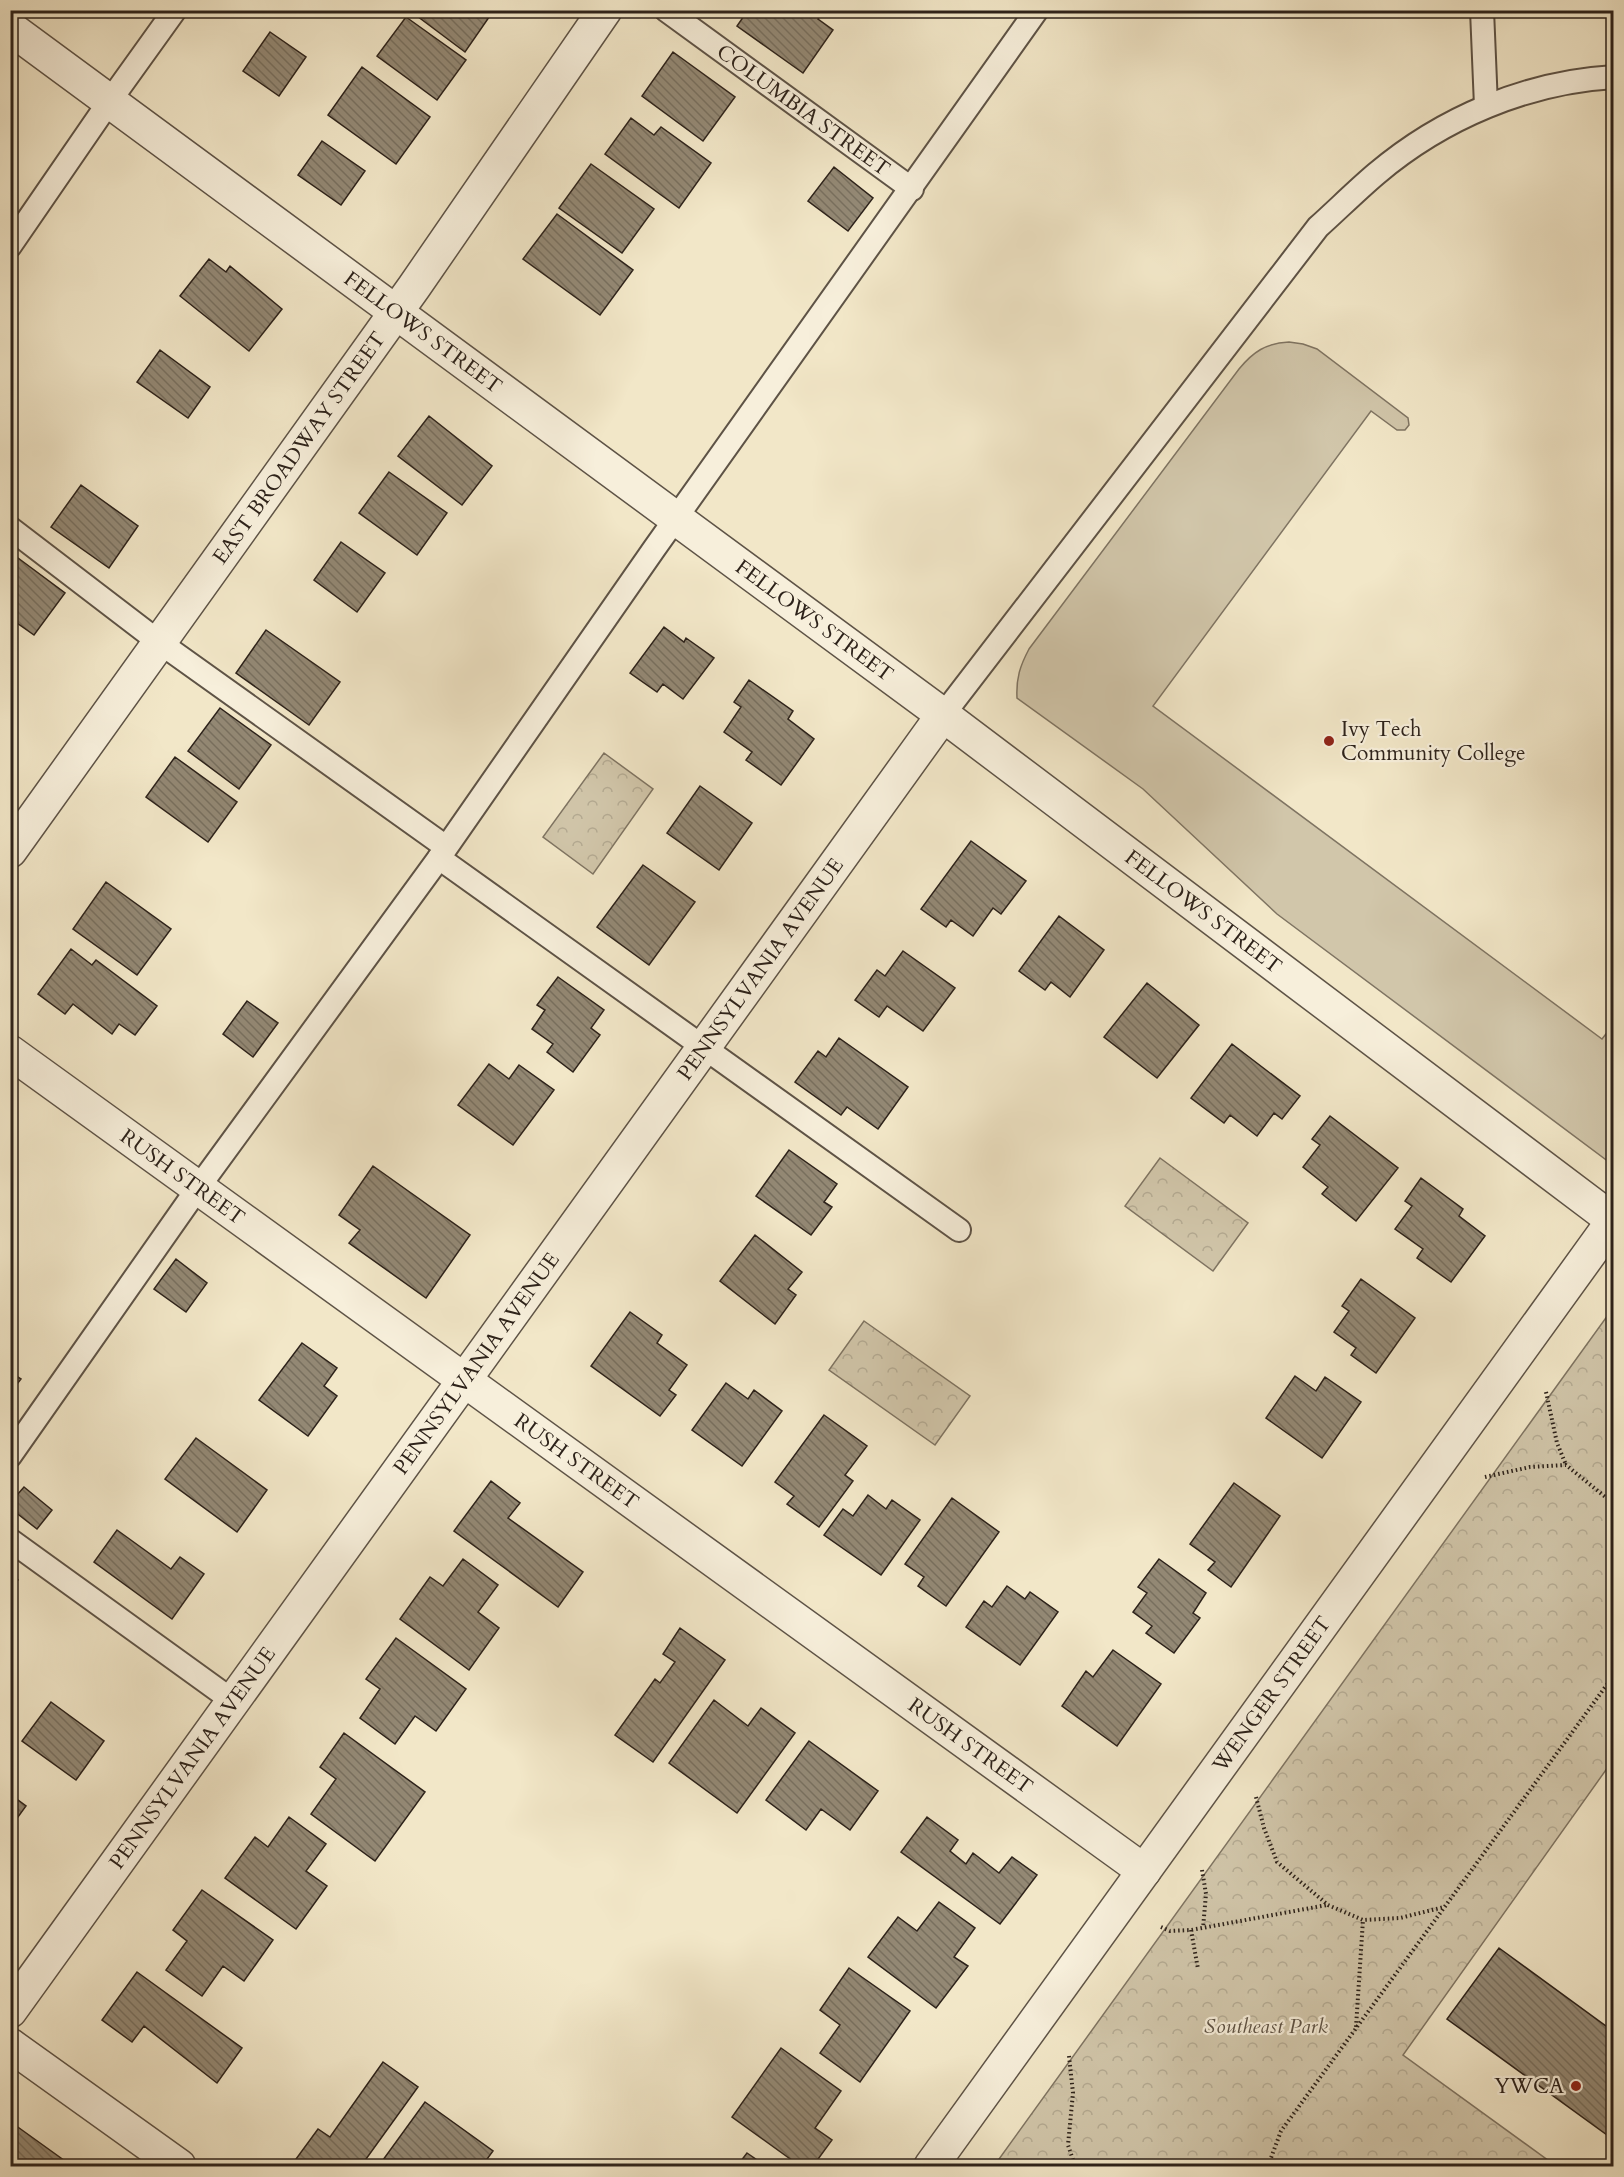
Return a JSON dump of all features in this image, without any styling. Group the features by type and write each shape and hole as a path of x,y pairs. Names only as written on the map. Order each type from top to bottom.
{"street":[{"name":"EAST BROADWAY STREET","path":"10,851 395,313 605,10"},
{"name":"FELLOWS STREET","path":"10,28 943,716 1613,1221"},
{"name":"PENNSYLVANIA AVENUE","path":"10,2011 943,716"},
{"name":"RUSH STREET","path":"10,1052 1144,1871"},
{"name":"WENGER STREET","path":"931,2166 1613,1221"},
{"path":"10,2045 179,2166"}],"lane":[{"path":"10,246 175,10"},
{"name":"COLUMBIA STREET","path":"666,10 912,189"},
{"path":"10,1456 198,1188 443,853 675,520 1037,10"},
{"path":"1482,10 1486,106"},
{"path":"943,716 1318,227 1377,173 1431,135 1486,106 1535,89 1614,77"},
{"path":"10,528 703,1048 959,1230"},
{"path":"10,1540 233,1701"}],"path":[{"path":"1546,1392 1557,1443 1566,1465 1614,1504"},
{"path":"1485,1477 1530,1467 1566,1465"},
{"path":"1268,2166 1281,2131 1614,1675"},
{"path":"1256,1797 1264,1828 1277,1862 1328,1905 1363,1920 1400,1918 1445,1907"},
{"path":"1202,1870 1206,1894 1203,1928"},
{"path":"1161,1927 1170,1931 1191,1930 1328,1905"},
{"path":"1356,2029 1363,1920"},
{"path":"1191,1930 1198,1969"},
{"path":"1069,2056 1073,2093 1068,2145 1075,2166"}],"green space":[{"path":"1289,342 1317,349 1408,418 1409,425 1405,430 1397,430 1371,411 1153,706 1602,1039 1613,1025 1613,1165 1277,914 1143,789 1017,698 1019,672 1029,649 1239,369 1249,358 1267,346"},
{"path":"604,753 653,789 593,874 543,837"},
{"path":"1160,1158 1248,1223 1213,1271 1125,1206"},
{"name":"Southeast Park","path":"1613,1308 1613,1760 1403,2055 1556,2166 994,2166"},
{"path":"864,1321 970,1396 935,1445 829,1370"}],"building":[{"path":"409,10 494,10 465,52"},
{"path":"748,10 824,10 818,19 833,30 803,73 737,26"},
{"path":"406,17 466,60 437,100 377,56"},
{"path":"270,32 306,57 279,96 243,71"},
{"path":"673,52 735,97 703,141 642,96"},
{"path":"362,67 430,117 396,164 328,115"},
{"path":"631,118 654,135 661,127 711,163 679,208 605,154"},
{"path":"322,141 365,171 341,205 298,175"},
{"path":"591,164 654,209 622,253 559,208"},
{"path":"834,167 873,198 848,231 808,201"},
{"path":"557,214 633,270 600,315 523,259"},
{"path":"209,259 226,272 230,266 282,309 249,351 180,296"},
{"path":"160,350 210,387 188,418 137,382"},
{"path":"429,416 492,466 462,505 398,456"},
{"path":"389,472 447,513 417,555 359,513"},
{"path":"81,485 138,526 109,568 51,527"},
{"path":"341,542 385,573 357,612 314,580"},
{"path":"14,555 65,593 34,635 10,618 10,560"},
{"path":"664,627 684,642 686,638 714,658 683,699 663,684 657,692 630,673"},
{"path":"266,630 340,682 309,725 236,673"},
{"path":"749,680 793,711 788,719 814,739 781,785 746,760 752,752 724,732 741,707 734,702"},
{"path":"220,708 271,745 239,789 188,751"},
{"path":"175,757 237,802 208,842 146,797"},
{"path":"700,786 752,823 719,870 667,833"},
{"path":"971,841 1026,881 1001,914 993,908 973,936 951,920 946,927 921,909"},
{"path":"643,865 695,902 649,965 597,927"},
{"path":"106,882 171,929 137,975 73,929"},
{"path":"1059,916 1104,950 1070,997 1051,982 1045,990 1019,971"},
{"path":"71,949 92,965 96,960 157,1006 135,1035 119,1024 112,1034 73,1004 65,1014 38,994"},
{"path":"903,951 955,988 923,1031 887,1006 879,1017 855,1000 877,970 885,976"},
{"path":"558,977 604,1010 591,1028 600,1035 573,1072 547,1052 553,1044 532,1029 545,1010 537,1005"},
{"path":"1147,983 1199,1025 1157,1078 1104,1037"},
{"path":"247,1001 278,1023 253,1057 223,1034"},
{"path":"839,1038 908,1087 878,1129 847,1107 841,1115 795,1082 818,1051 826,1057"},
{"path":"1232,1044 1300,1096 1282,1119 1274,1113 1257,1136 1230,1115 1224,1123 1191,1098"},
{"path":"489,1064 509,1079 519,1065 554,1090 513,1145 458,1105"},
{"path":"1330,1116 1398,1168 1356,1221 1322,1194 1328,1187 1303,1167 1320,1145 1312,1139"},
{"path":"789,1150 837,1184 824,1202 832,1207 811,1235 756,1196"},
{"path":"373,1166 470,1235 426,1298 349,1243 360,1230 339,1215"},
{"path":"1421,1178 1463,1209 1459,1216 1485,1236 1451,1282 1417,1258 1423,1249 1395,1229 1412,1206 1405,1201"},
{"path":"755,1235 802,1272 788,1289 796,1295 775,1324 720,1281"},
{"path":"176,1259 207,1283 186,1312 154,1289"},
{"path":"1361,1279 1415,1318 1376,1373 1351,1355 1356,1348 1334,1332 1349,1311 1342,1306"},
{"path":"630,1312 662,1335 657,1343 687,1365 669,1390 676,1395 660,1416 591,1366"},
{"path":"302,1343 337,1368 324,1386 337,1396 308,1436 259,1400"},
{"path":"10,1372 21,1379 10,1393"},
{"path":"1295,1376 1316,1391 1325,1377 1361,1402 1322,1458 1266,1418"},
{"path":"726,1383 748,1399 754,1390 782,1411 742,1466 692,1430"},
{"path":"824,1415 867,1446 845,1475 853,1481 819,1527 787,1504 794,1496 775,1482"},
{"path":"196,1438 267,1490 237,1532 165,1479"},
{"path":"491,1481 520,1503 508,1518 583,1572 558,1607 454,1531"},
{"path":"1234,1483 1280,1516 1231,1587 1208,1570 1215,1562 1190,1544"},
{"path":"24,1487 52,1510 37,1529 10,1508 10,1503"},
{"path":"868,1495 886,1509 892,1500 920,1520 881,1575 824,1535 843,1509 853,1516"},
{"path":"952,1498 999,1532 946,1606 918,1586 924,1577 905,1564"},
{"path":"117,1530 171,1569 180,1557 204,1574 172,1619 94,1562"},
{"path":"463,1559 498,1585 478,1612 499,1628 469,1670 400,1619 430,1577 443,1586"},
{"path":"1159,1559 1206,1593 1193,1613 1200,1618 1174,1653 1146,1633 1152,1626 1133,1612 1147,1593 1138,1587"},
{"path":"10,1574 18,1580 10,1591"},
{"path":"1007,1586 1025,1599 1030,1592 1058,1612 1020,1665 966,1627 984,1601 992,1607"},
{"path":"680,1628 725,1660 653,1762 615,1735 655,1679 660,1683 675,1662 663,1654"},
{"path":"396,1638 466,1689 436,1731 415,1716 395,1744 360,1718 380,1689 366,1679"},
{"path":"1113,1650 1161,1684 1117,1746 1062,1706 1086,1671 1093,1677"},
{"path":"714,1700 748,1726 761,1708 795,1733 737,1813 669,1763"},
{"path":"51,1702 104,1741 76,1780 22,1741"},
{"path":"344,1733 425,1792 375,1861 311,1814 336,1779 320,1767"},
{"path":"809,1741 878,1791 850,1830 821,1809 806,1830 766,1800"},
{"path":"10,1794 26,1806 10,1828"},
{"path":"289,1817 326,1844 306,1871 327,1886 296,1929 225,1878 255,1837 268,1847"},
{"path":"927,1817 958,1840 950,1851 966,1864 973,1853 999,1873 1012,1857 1037,1875 1000,1924 901,1852"},
{"path":"202,1890 273,1940 244,1981 223,1966 202,1996 166,1970 187,1941 173,1930"},
{"path":"939,1902 975,1928 954,1957 968,1966 936,2008 868,1957 898,1917 917,1931"},
{"name":"YWCA","path":"1499,1948 1614,2032 1614,2140 1447,2019"},
{"path":"849,1968 910,2011 860,2082 820,2053 840,2025 820,2010"},
{"path":"137,1972 242,2048 217,2083 144,2026 132,2042 102,2020"},
{"path":"781,2048 841,2091 815,2128 832,2140 813,2166 800,2166 732,2117"},
{"path":"383,2062 418,2087 361,2166 307,2166 296,2159 318,2129 330,2137"},
{"path":"425,2102 493,2151 482,2166 383,2166 380,2164"},
{"path":"15,2125 72,2166 10,2166 10,2131"},
{"path":"747,2153 766,2166 737,2166"}],"place":[{"name":"Ivy Tech Community College","path":"1329,741"},
{"name":"YWCA","path":"1576,2086"}]}
